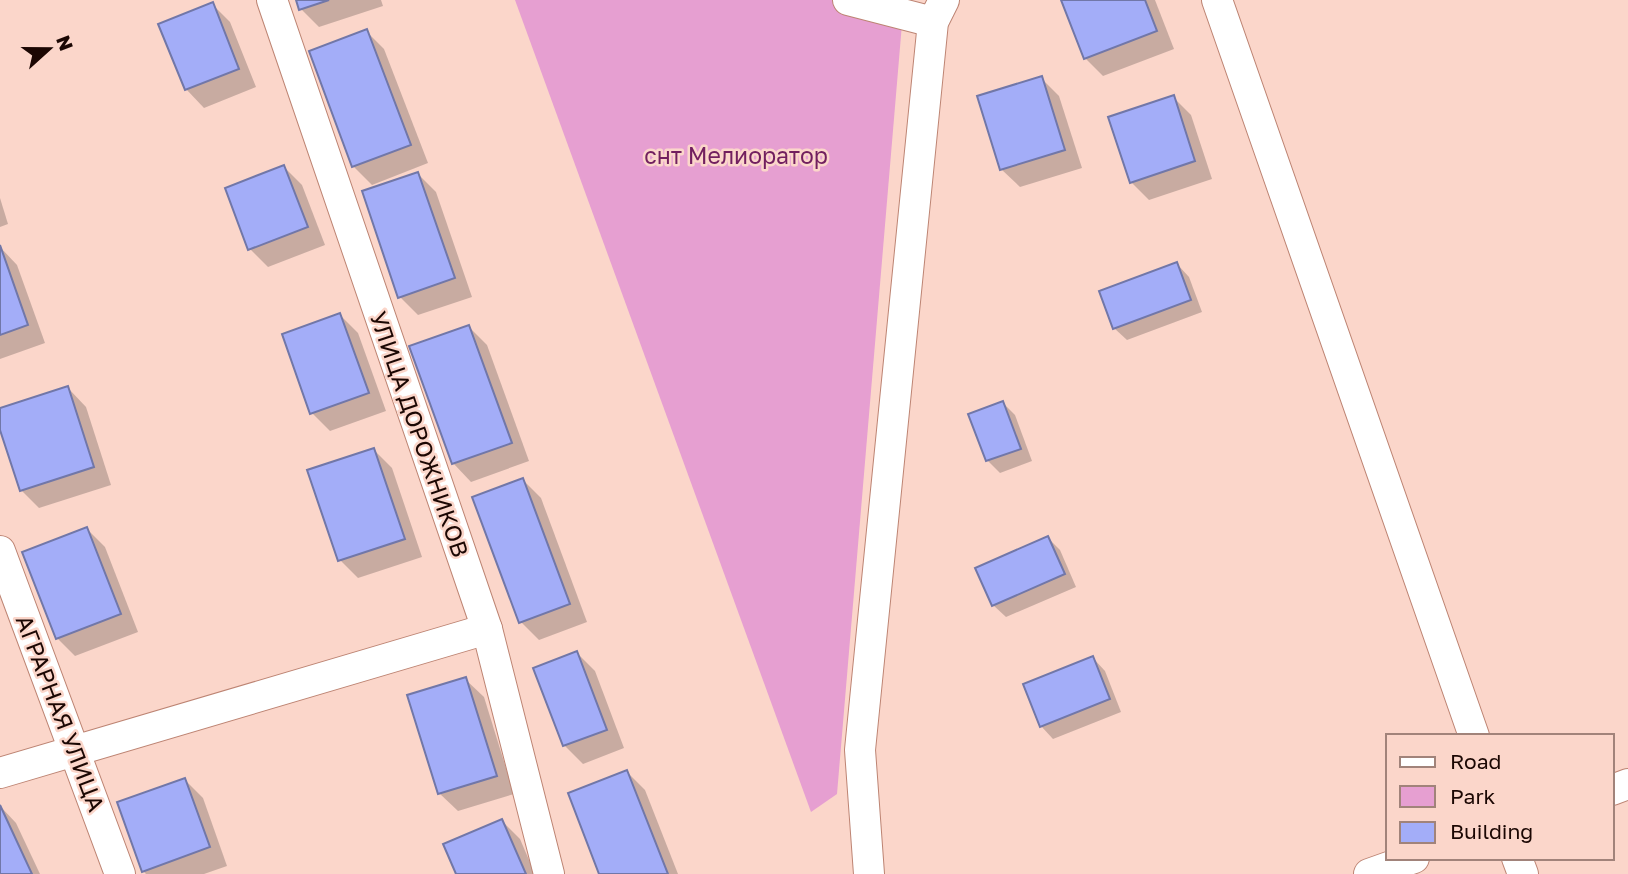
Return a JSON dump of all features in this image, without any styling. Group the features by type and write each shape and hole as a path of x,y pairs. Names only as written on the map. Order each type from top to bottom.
{"street":[{"name":"УЛИЦА ДОРОЖНИКОВ","path":"272,0 486,629 549,874"},
{"path":"848,0 938,11 860,750 862,872"},
{"path":"1217,0 1473,734"},
{"name":"АГРАРНАЯ УЛИЦА","path":"0,551 121,874"},
{"path":"0,773 486,629"},
{"path":"1369,874 1408,860"}],"green space":[{"name":"снт Мелиоратор","path":"515,0 904,0 837,794 811,812"}],"building":[{"path":"296,0 329,0 299,10"},
{"path":"1061,0 1145,0 1157,31 1084,59"},
{"path":"213,2 239,69 185,90 158,24"},
{"path":"367,29 411,145 352,167 309,51"},
{"path":"1042,76 1065,150 1000,170 977,96"},
{"path":"1174,95 1195,161 1130,183 1108,117"},
{"path":"284,165 308,227 248,250 225,188"},
{"path":"418,172 455,278 398,298 362,191"},
{"path":"0,245 28,325 0,335"},
{"path":"1177,262 1191,300 1113,329 1099,291"},
{"path":"340,313 369,393 310,414 282,334"},
{"path":"469,325 512,443 452,464 409,346"},
{"path":"68,386 94,467 20,491 0,430 0,408"},
{"path":"1003,401 1021,449 986,461 968,414"},
{"path":"374,448 405,539 338,561 307,470"},
{"path":"523,478 570,604 519,623 472,497"},
{"path":"87,527 121,614 56,639 22,552"},
{"path":"1048,536 1065,574 992,606 975,568"},
{"path":"577,651 607,730 563,746 533,668"},
{"path":"1093,656 1110,699 1040,727 1023,684"},
{"path":"466,677 497,776 438,794 407,695"},
{"path":"627,770 668,874 599,874 568,793"},
{"path":"185,778 210,847 142,872 117,802"},
{"path":"0,805 32,874 0,874"},
{"path":"502,819 526,874 456,874 443,844"}]}
